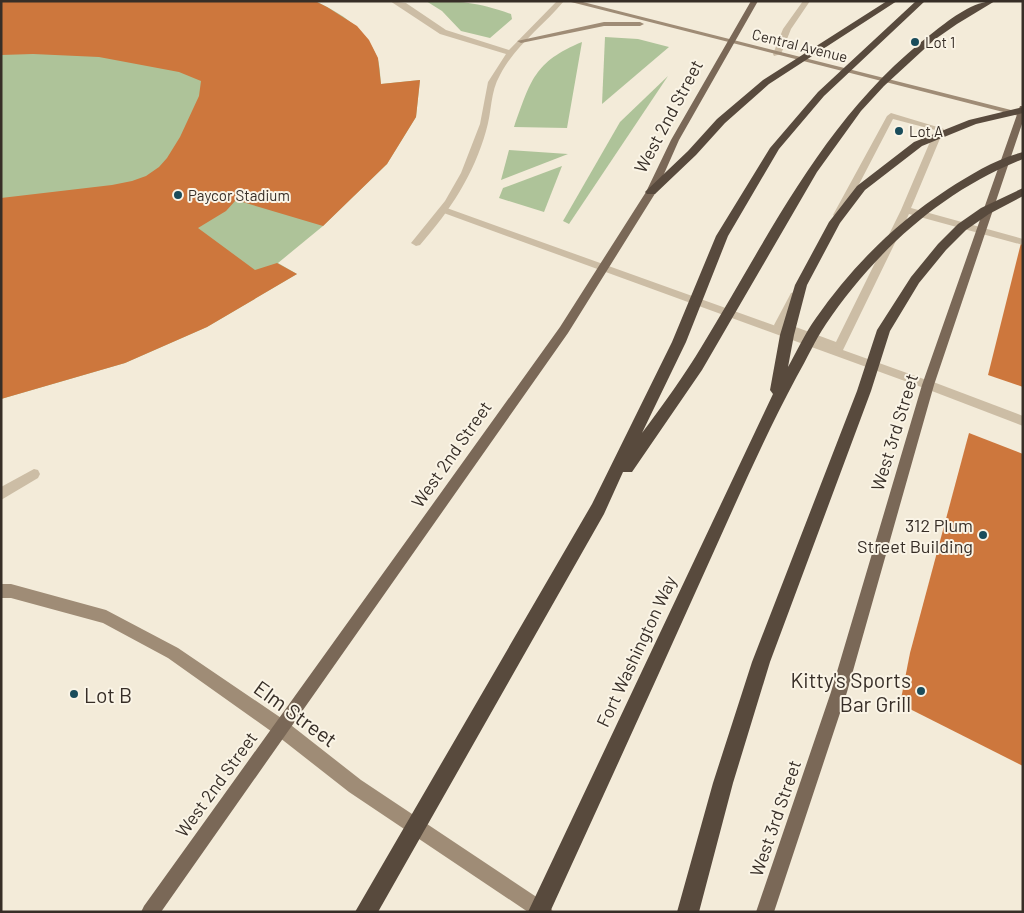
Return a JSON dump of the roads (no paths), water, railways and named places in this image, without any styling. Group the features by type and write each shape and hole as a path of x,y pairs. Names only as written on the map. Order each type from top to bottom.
{"highway":[{"path":"651,192 692,153 721,121 766,82 893,1"},
{"path":"366,912 598,509 679,342 722,236 775,148 821,94 921,1"},
{"path":"598,509 706,352 757,261 803,186 852,115 891,74 933,36 955,20 991,1"},
{"path":"783,381 787,335 802,285 835,222 861,188 918,144 973,122 1022,112"},
{"name":"Fort Washington Way","path":"539,912 772,409 783,381 820,322 861,269 890,238 928,207 964,182 997,165 1023,155"},
{"path":"688,912 722,783 761,662 864,391 884,330 915,280 942,247 962,228 985,211 1023,191"}],"main road":[{"name":"Central Avenue","path":"570,1 777,54 1022,112"},
{"name":"West 2nd Street","path":"150,912 564,330 651,192 675,140 755,1"},
{"path":"521,41 604,24 678,28"},
{"name":"West 3rd Street","path":"765,912 839,692 928,385 1022,112"},
{"name":"Elm Street","path":"1,591 11,591 106,616 173,653 281,728 355,786 544,912"}],"street":[{"path":"394,1 443,32 512,53"},
{"path":"416,243 457,192 473,156 484,124 490,90 495,77 521,41 561,1"},
{"path":"777,54 787,29 807,1"},
{"path":"891,116 940,129 906,210 839,346 780,325 891,116"},
{"path":"444,210 1023,420"},
{"path":"906,210 1023,242"},
{"path":"1,494 34,474"}],"place":[{"name":"Lot 1","path":"915,42"},
{"name":"Lot A","path":"899,131"},
{"name":"Paycor Stadium","path":"178,195"},
{"name":"312 Plum Street Building","path":"983,535"},
{"name":"Kitty's Sports Bar Grill","path":"921,691"},
{"name":"Lot B","path":"74,694"}]}
